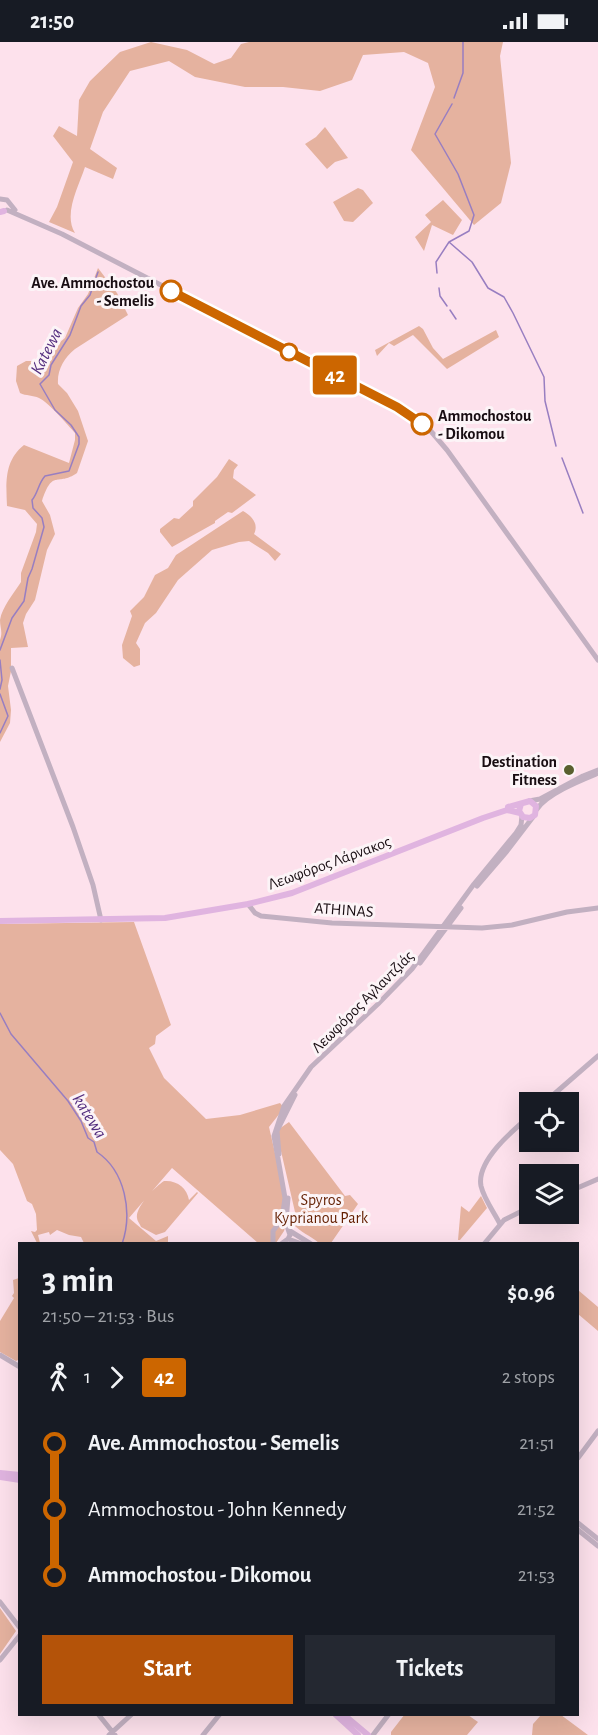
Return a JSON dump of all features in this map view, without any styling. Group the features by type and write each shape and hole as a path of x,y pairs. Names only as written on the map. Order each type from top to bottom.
{"main road":[{"path":"0,199 6,199 19,213 397,407 418,420 447,450 598,660"},
{"path":"9,203 3,211 19,213"},
{"path":"559,608 598,666"},
{"path":"12,668 76,837 95,891 101,920"},
{"name":"Λεωφόρος Λάρνακος","path":"0,921 165,918 254,905 507,810 526,818 533,817 543,802 598,772"},
{"name":"Λεωφόρος Λάρνακος","path":"483,818 505,807 543,797 569,782 598,772"},
{"path":"529,801 534,803 537,809"},
{"path":"521,804 521,814"},
{"name":"Λεωφόρος Αγλαντζιάς","path":"289,1229 286,1221 288,1200 277,1137 279,1126 289,1105 310,1072 402,984 431,951 474,884 516,833 521,823 521,814"},
{"name":"Λεωφόρος Αγλαντζιάς","path":"277,1226 282,1219 285,1198 273,1136 284,1106 311,1067 401,981 533,817"},
{"path":"254,905 266,916"},
{"name":"ATHINAS","path":"254,905 255,913 266,916 332,923 459,928 501,926 598,908"},
{"path":"453,918 453,923 459,928"},
{"path":"428,927 434,936 432,942"},
{"path":"557,1092 598,1056"},
{"path":"500,1224 481,1186 482,1174 502,1141 519,1126"},
{"path":"579,1187 598,1179"},
{"path":"486,1242 500,1224 519,1211"},
{"path":"289,1229 284,1242 274,1241 273,1231 277,1226 283,1224 308,1242"},
{"path":"0,1355 18,1366"},
{"path":"579,1457 598,1431"},
{"path":"0,1473 18,1475"},
{"path":"0,1477 18,1480"},
{"path":"579,1524 598,1539"},
{"path":"579,1531 598,1546"},
{"path":"0,1602 18,1625"},
{"path":"0,1660 18,1638"},
{"path":"99,1716 112,1734 130,1716"},
{"path":"206,1734 219,1716"},
{"path":"337,1716 358,1735"},
{"path":"345,1716 368,1735"},
{"path":"373,1735 387,1716"}],"green space":[{"path":"151,42 187,50 214,64 231,58 241,44 249,42 503,42 500,56 511,163 501,203 474,225 411,150 435,87 428,63 404,52 363,55 352,80 320,91 283,87 245,87 195,77 169,61 130,71 103,112 90,149 117,168 113,179 85,167 71,209 75,233 49,222 57,207 73,162 53,136 59,126 77,136 79,100 90,81 120,52"},
{"path":"325,127 348,158 335,162 327,169 305,144"},
{"path":"358,188 363,190 373,203 353,222 344,221 333,202"},
{"path":"443,200 462,220 453,235 432,225 424,251 415,237 431,222 425,215"},
{"path":"98,268 117,293 128,315 75,349 60,369 58,384 67,393 78,411 88,441 77,473 65,479 53,481 42,501 50,515 55,534 47,550 35,600 23,623 28,647 11,648 11,671 8,686 10,723 0,742 0,620 6,605 21,582 21,573 37,524 25,510 7,506 8,473 17,451 24,445 69,463 75,440 75,433 43,400 20,393 16,381 17,366 26,361 37,361 65,338 78,308 88,294"},
{"path":"419,326 443,359 496,330 499,337 447,369 413,335 394,346 389,343 377,356 375,350"},
{"path":"229,459 238,465 234,470 233,478 256,495 232,513 228,512 215,523 172,547 160,529 174,518 179,519 193,506 193,501 217,477"},
{"path":"243,511 254,521 256,527 254,534 281,554 275,561 268,553 249,541 212,550 178,580 156,613 145,623 136,643 140,649 140,665 134,667 123,658 122,645 132,616 130,611 144,597 155,575 168,568 176,555"},
{"path":"134,922 171,1025 156,1036 155,1044 149,1048 164,1078 206,1119 240,1115 280,1103 284,1108 269,1127 289,1214 284,1231 277,1242 257,1242 172,1168 129,1218 156,1241 168,1236 168,1242 84,1242 81,1237 57,1230 50,1235 49,1232 38,1235 40,1242 36,1242 31,1231 37,1230 36,1214 32,1204 27,1201 13,1164 0,1150 0,924"},
{"name":"Spyros Kyprianou Park","path":"289,1122 345,1196 350,1195 358,1204 332,1242 318,1242 293,1224 295,1212 278,1138 279,1129"},
{"path":"164,1181 181,1186 189,1200 198,1193 165,1232 156,1235 141,1227 137,1213 147,1197"},
{"path":"481,1196 487,1208 458,1240 461,1206 469,1212"},
{"path":"18,1278 18,1360 16,1361 0,1352 0,1321 14,1298 12,1296 14,1293 13,1280"},
{"path":"579,1291 598,1307 598,1331 579,1315"},
{"path":"0,1608 16,1631 0,1654"},
{"path":"403,1716 469,1716 478,1722 467,1735 391,1735"},
{"path":"540,1716 562,1716 588,1735 532,1735 533,1724"}],"waterway":[{"path":"454,98 463,73 463,42"},
{"path":"437,273 436,262 449,242 469,231 474,215 458,174 435,134 452,104"},
{"path":"449,242 472,262 488,288 504,297 513,313 544,377 545,401 556,446"},
{"name":"Katewa","path":"0,650 12,618 24,601 28,578 44,527 42,518 33,508 32,500 45,476 69,471 79,444 79,437 71,425 55,410 40,384 49,375 51,365 70,335 81,306 90,295 98,272"},
{"path":"439,288 440,296 447,306"},
{"path":"450,310 456,319"},
{"path":"562,458 583,513"},
{"name":"Katewa","path":"0,660 2,680 0,689"},
{"name":"Katewa","path":"0,694 8,716 0,733"},
{"name":"katewa","path":"0,1013 11,1034 68,1101 81,1121 88,1138 94,1142 97,1152 107,1160 120,1181 127,1219 122,1242"}],"bus line":[{"name":"42","path":"171,291 397,407 422,424"}],"place":[{"name":"Ave. Ammochostou - Semelis","path":"171,291"},
{"name":"Ammochostou - Dikomou","path":"422,424"},
{"name":"Destination Fitness","path":"569,770"}]}
